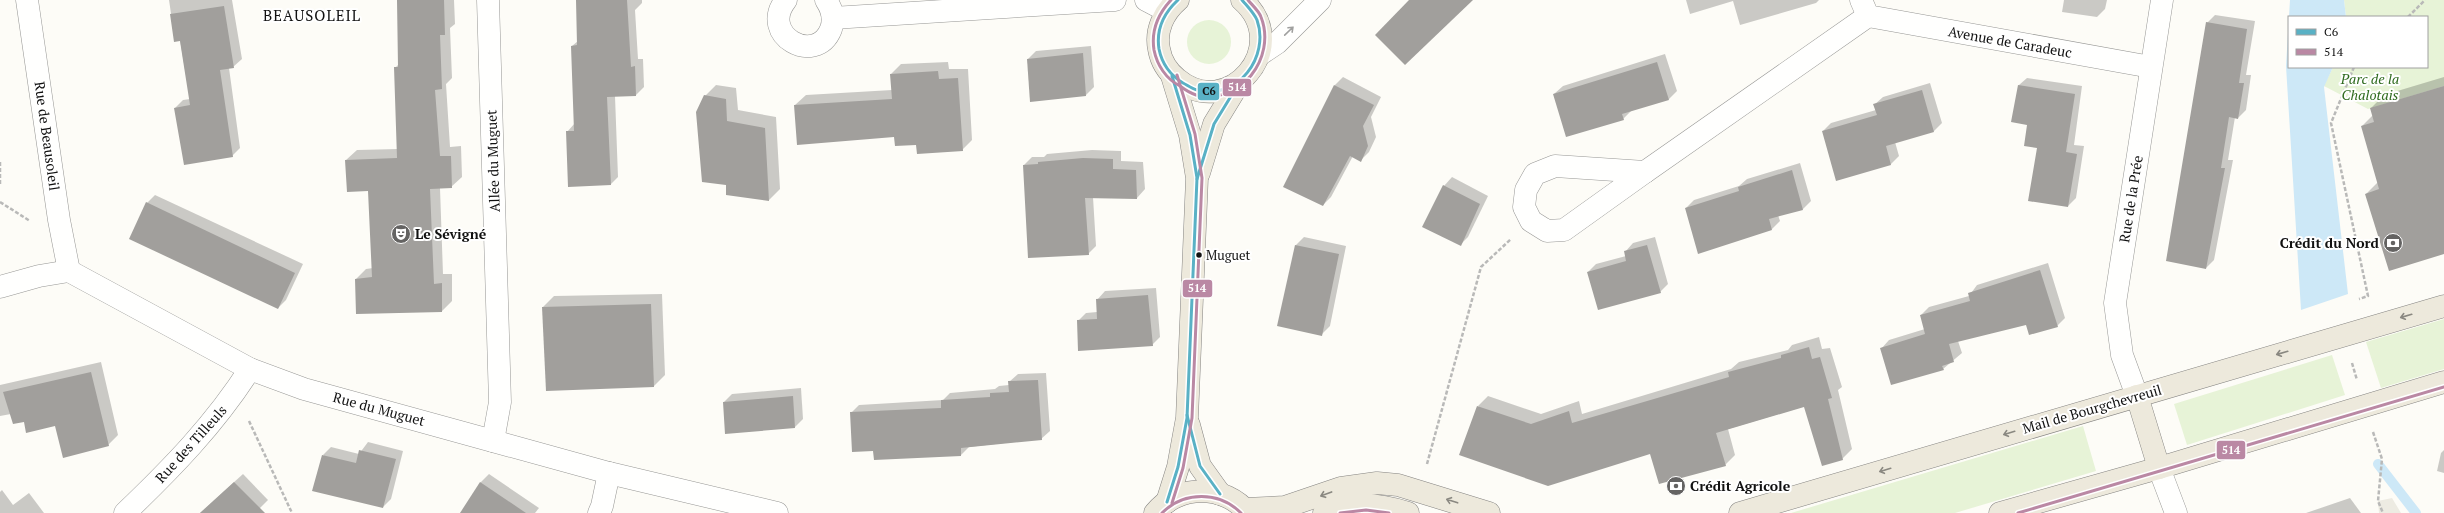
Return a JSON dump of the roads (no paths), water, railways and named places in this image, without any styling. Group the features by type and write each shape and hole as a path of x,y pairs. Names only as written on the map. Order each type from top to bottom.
{"main road":[{"path":"1172,76 1182,83 1204,91 1216,91 1239,83 1248,76 1259,55 1261,34 1254,14 1242,0"},
{"path":"1161,507 1178,467 1187,418 1197,178 1190,135 1172,76 1163,61 1158,44 1161,22 1172,4"},
{"path":"1197,178 1214,124 1239,83"},
{"name":"Mail de Bourgchevreuil","path":"1740,513 2444,306"},
{"path":"2000,513 2159,468 2444,382"},
{"path":"2137,396 2159,468"},
{"path":"1187,418 1200,466 1220,494 1247,511 1285,507 1341,488 1377,483 1420,491 1489,513"},
{"path":"1161,507 1193,491 1220,494"},
{"path":"1324,513 1348,507 1371,505 1391,508 1408,513"}],"street":[{"name":"Rue de Beausoleil","path":"27,0 59,220 69,272"},
{"name":"Allée du Muguet","path":"488,0 500,402 493,441"},
{"path":"786,0 779,12 780,26 786,38 799,45 813,45 825,38 830,32 830,9 1115,0"},
{"path":"1146,0 1172,4"},
{"path":"1259,55 1277,43 1320,0"},
{"name":"Rue de la Prée","path":"2137,396 2122,355 2115,302 2162,0"},
{"name":"Avenue de Caradeuc","path":"1645,172 1555,166 1535,174 1526,190 1524,207 1531,221 1547,231 1564,230 1645,172 1865,8 2151,67"},
{"path":"0,287 39,276 69,272"},
{"name":"Rue du Muguet","path":"69,272 250,369 304,388 609,473 777,513"},
{"name":"Rue des Tilleuls","path":"125,513 174,465 230,401 250,369"},
{"path":"2159,468 2176,513"},
{"path":"599,513 602,506 609,473"}],"water":[{"path":"2290,0 2344,0 2346,16 2289,16"},
{"path":"2288,33 2288,68 2333,68 2324,87 2348,294 2301,310 2286,66"}],"waterway":[{"path":"2378,464 2416,513"}],"place":[{"name":"Le Sévigné","path":"401,234"},
{"name":"Crédit du Nord","path":"2393,243"},
{"name":"Muguet","path":"1199,255"},
{"name":"Crédit Agricole","path":"1676,486"}],"district":[{"name":"BEAUSOLEIL","path":"312,16"}],"park label":[{"name":"Parc de la Chalotais","path":"2370,88"}]}
